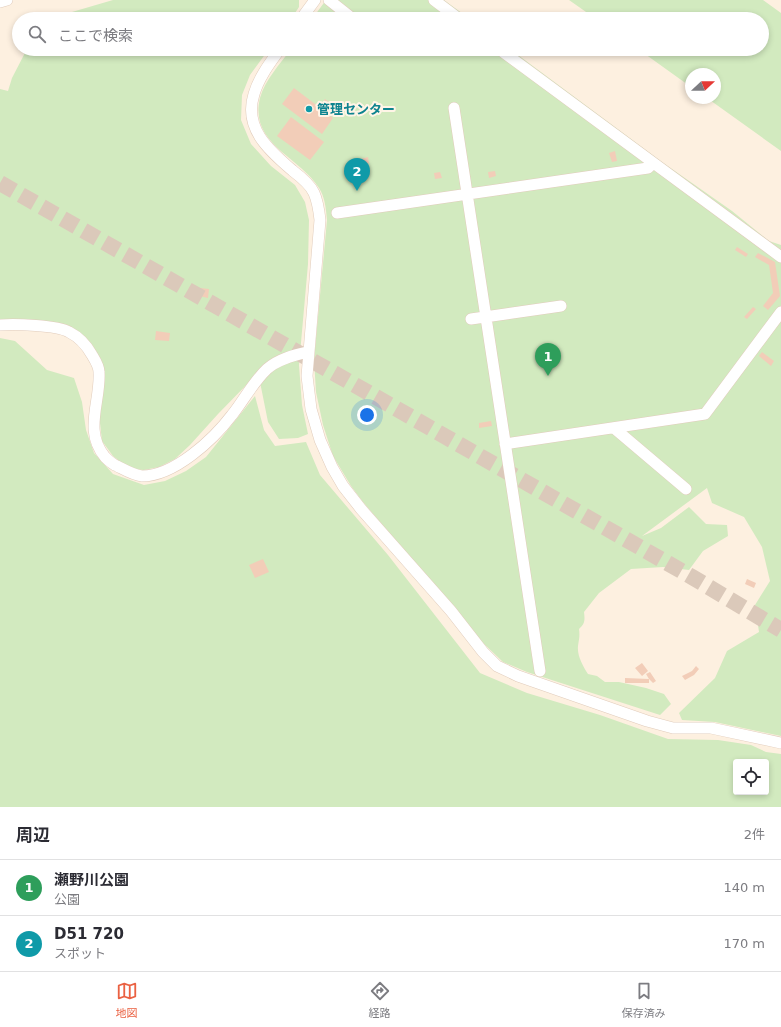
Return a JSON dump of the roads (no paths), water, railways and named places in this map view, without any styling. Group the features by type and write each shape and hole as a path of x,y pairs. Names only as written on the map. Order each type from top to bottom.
{"street":[{"path":"0,2 7,0"},
{"path":"306,12 315,0"},
{"path":"328,0 344,12"},
{"path":"434,0 450,12"},
{"path":"275,56 261,76 253,94 251,110 254,125 261,140 272,152 305,181 314,192 318,205 320,220 307,376 311,409 320,440 332,467 343,486 361,509 451,611 483,652 497,666 518,676 646,721 673,728 710,728 781,743"},
{"path":"508,56 781,257"},
{"path":"454,108 540,671"},
{"path":"337,213 648,168 653,163"},
{"path":"472,319 561,306"},
{"path":"505,444 705,414 781,312"},
{"path":"0,325 33,326 68,331 88,348 99,370 99,385 94,416 94,436 99,450 112,464 136,476 151,476 172,469 191,456 217,433 232,416 267,368 290,356 308,352"},
{"path":"614,428 686,489"}],"tunnel":[{"path":"0,183 692,577 781,630"}],"place":[{"name":"管理センター","path":"309,109"},
{"name":"D51 720","path":"357,191"},
{"name":"瀬野川公園","path":"548,376"}]}
